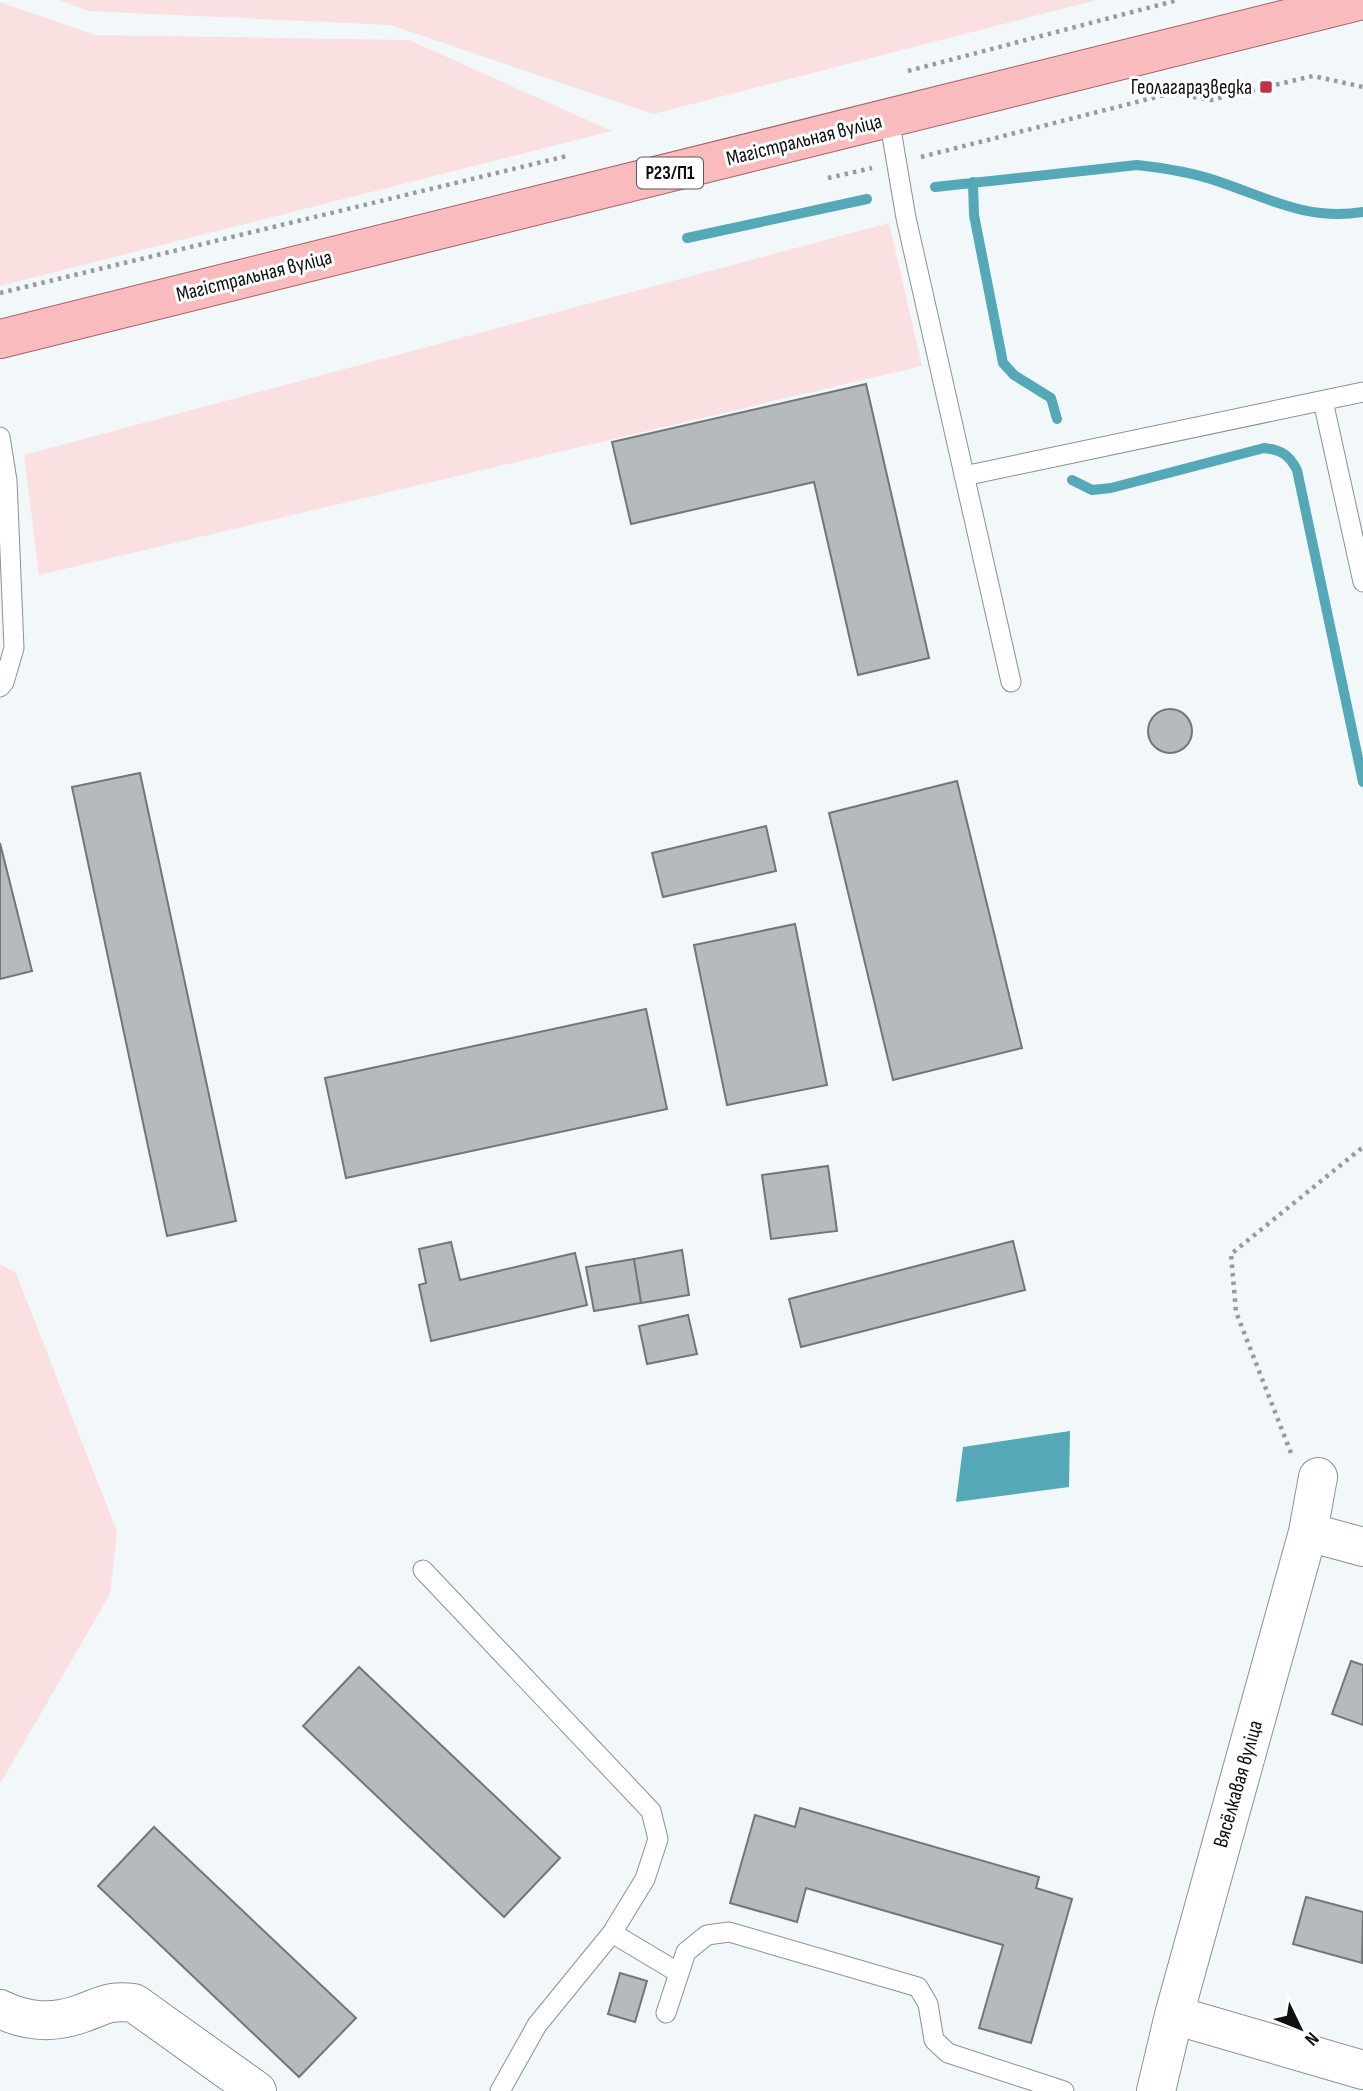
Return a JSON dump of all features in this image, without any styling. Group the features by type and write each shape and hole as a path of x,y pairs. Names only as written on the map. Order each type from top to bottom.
{"main road":[{"name":"Магістральная вуліца","path":"0,339 1363,0"}],"street":[{"path":"1313,1506 1363,1547"},
{"name":"Вясёлкавая вуліца","path":"1156,2091 1174,2015 1313,1506"},
{"path":"0,2009 45,2023 78,2015 113,2001 134,2003 257,2091"},
{"path":"1174,2015 1363,2070"}],"lane":[{"path":"889,118 906,218 1011,682"},
{"path":"964,476 1363,392"},
{"path":"1323,401 1363,582"},
{"path":"0,438 7,481 14,648 0,687"},
{"path":"423,1570 651,1811 658,1839 645,1879 612,1933 537,2025 500,2091"},
{"path":"666,2012 686,1952 707,1935 729,1932 918,1987 928,2004 934,2040 948,2053 1064,2091"},
{"path":"612,1933 679,1973"}],"path":[{"path":"898,74 1178,0"},
{"path":"828,178 1172,93 1211,100 1313,76 1363,87"},
{"path":"0,293 577,154"},
{"path":"1313,1506 1236,1312 1231,1254 1363,1147"}],"shaded area":[{"path":"59,0 1097,0 653,114 390,25 88,11"},
{"path":"0,2 95,35 409,40 612,131 0,286"},
{"path":"889,223 922,366 39,575 24,455"},
{"path":"0,1264 16,1273 117,1532 110,1594 0,1784"}],"water":[{"path":"1070,1431 1069,1487 956,1502 963,1447"}],"building":[{"path":"866,384 929,658 858,675 814,482 631,524 612,442"},
{"path":"1170,709 1186,715 1192,731 1186,747 1170,753 1154,747 1148,731 1154,715"},
{"path":"140,773 236,1221 167,1236 72,787"},
{"path":"957,781 1022,1048 893,1080 829,813"},
{"path":"766,826 776,871 663,897 652,853"},
{"path":"0,843 32,971 0,979"},
{"path":"795,924 827,1085 727,1105 694,945"},
{"path":"646,1009 667,1109 346,1178 325,1078"},
{"path":"828,1166 837,1231 771,1239 762,1175"},
{"path":"1013,1241 1025,1290 801,1347 789,1299"},
{"path":"451,1242 460,1280 575,1253 587,1305 431,1341 419,1285 426,1283 419,1249"},
{"path":"682,1250 689,1295 641,1303 634,1259"},
{"path":"634,1259 641,1303 594,1311 586,1267"},
{"path":"688,1315 697,1354 647,1364 639,1326"},
{"path":"1351,1661 1363,1665 1363,1725 1332,1714"},
{"path":"359,1667 560,1858 504,1917 303,1726"},
{"path":"800,1808 1039,1877 1036,1888 1072,1899 1031,2043 979,2028 1003,1945 806,1888 797,1922 730,1903 755,1815 795,1827"},
{"path":"154,1827 356,2018 299,2077 98,1886"},
{"path":"1306,1897 1363,1912 1362,1963 1293,1944"},
{"path":"620,1973 647,1981 635,2022 608,2014"}],"waterway":[{"path":"935,187 1137,165 1197,175 1306,211 1343,214 1363,212"},
{"path":"973,182 974,215 1003,363 1014,375 1051,398 1057,419"},
{"path":"687,238 867,199"},
{"path":"1072,480 1092,490 1111,488 1264,448 1276,450 1288,457 1297,470 1363,782"}],"place":[{"name":"Геолагаразведка","path":"1266,87"}]}
